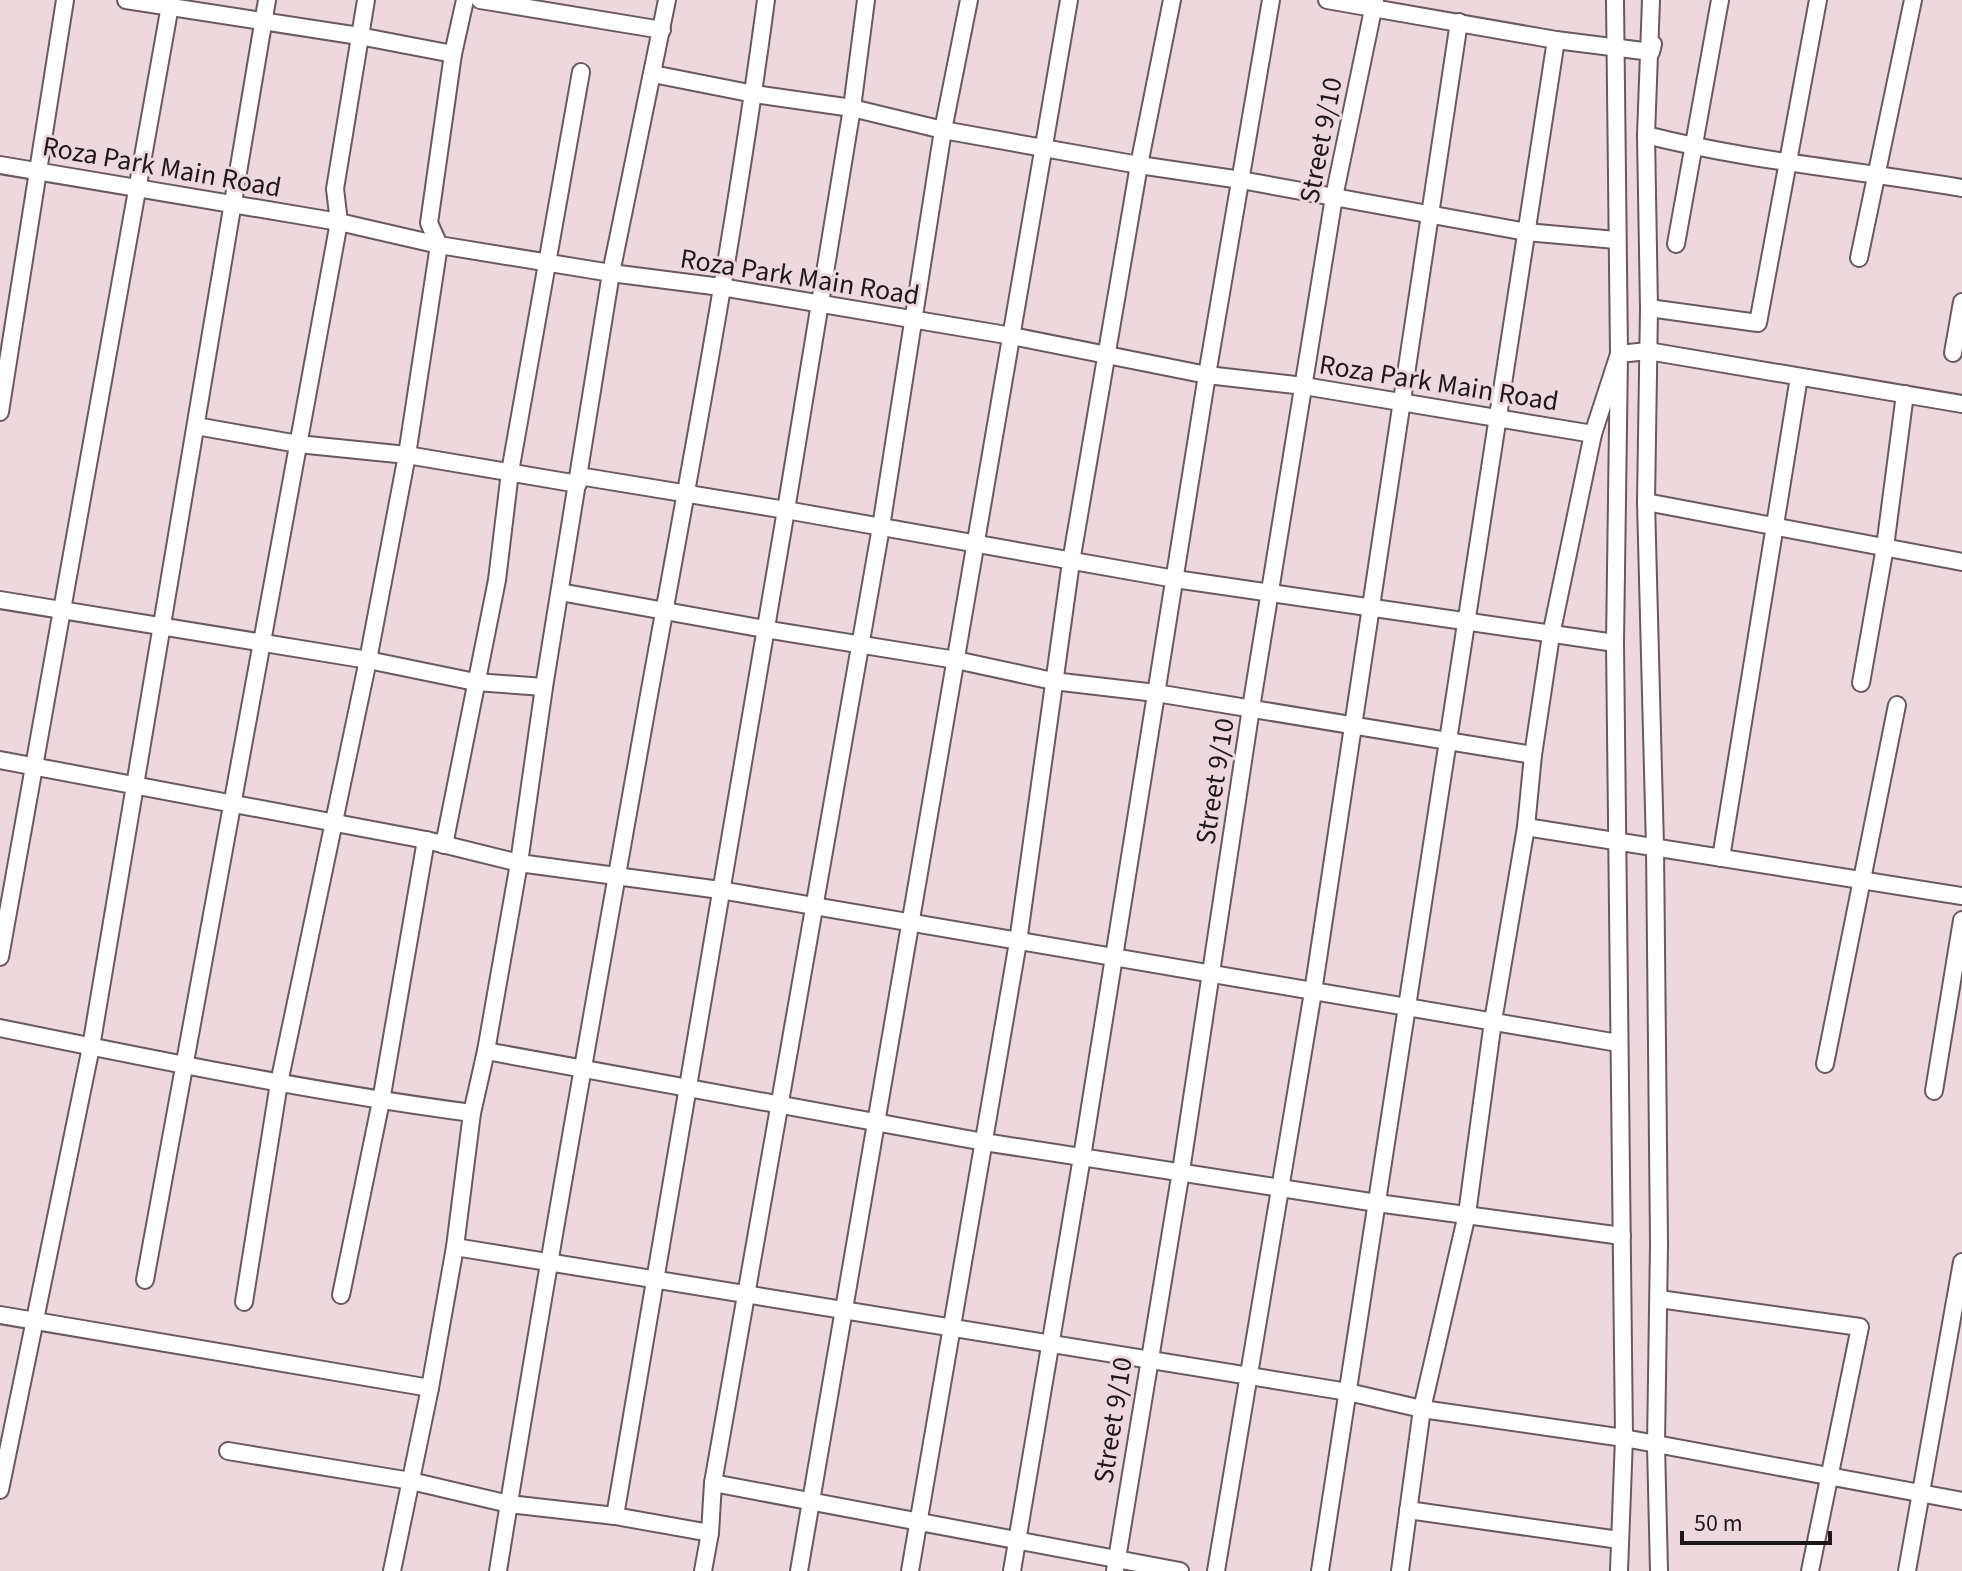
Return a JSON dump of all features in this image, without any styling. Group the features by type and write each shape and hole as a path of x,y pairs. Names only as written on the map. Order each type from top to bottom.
{"street":[{"path":"0,412 2,381 65,0"},
{"path":"126,0 170,3 453,54"},
{"path":"0,1490 91,1047 267,0"},
{"path":"145,1280 339,222 335,189 366,0"},
{"path":"244,1302 279,1083 331,824 368,660 407,455 439,245 429,223 453,54 465,0"},
{"path":"480,0 662,30"},
{"path":"392,1571 455,1247 472,1113 519,863 544,687 611,273 667,0"},
{"path":"498,1571 582,1069 686,495 754,94 766,0"},
{"path":"615,1516 786,510 852,108 866,0"},
{"path":"703,1571 710,1533 713,1483 881,527 943,130 969,0"},
{"path":"799,1571 1069,0"},
{"path":"910,1571 1018,942 1071,562 1139,165 1172,0"},
{"path":"1012,1571 1271,0"},
{"path":"1327,0 1374,4 1556,40 1651,52"},
{"path":"1615,0 1619,354 1615,643 1624,1438 1619,1571"},
{"path":"1651,0 1646,135 1649,308 1646,502 1655,847 1659,1571"},
{"path":"1651,52 1663,0"},
{"path":"1676,244 1720,0"},
{"path":"1649,308 1758,323 1818,0"},
{"path":"1859,258 1913,0"},
{"path":"0,957 170,3"},
{"name":"Street 9/10","path":"1116,1565 1334,197 1374,4"},
{"path":"1216,1571 1313,992 1459,22"},
{"path":"1320,1571 1556,40"},
{"path":"444,845 497,580 510,472 581,72"},
{"path":"653,74 754,94 852,108 943,130 1526,232 1616,240"},
{"path":"1646,135 1786,163 1962,188"},
{"name":"Roza Park Main Road","path":"0,165 339,222 439,245 721,287 1012,336 1207,375 1304,386 1593,434"},
{"path":"1953,353 1962,302"},
{"path":"1619,354 1648,351 1962,404"},
{"path":"1400,1571 1422,1409 1467,1214 1493,1021 1526,827 1551,635 1593,434 1619,354"},
{"path":"1721,858 1799,377"},
{"path":"1861,683 1885,547 1905,394"},
{"path":"196,426 298,444 407,455 786,510 1175,579 1615,643"},
{"path":"1646,502 1962,562"},
{"path":"560,592 956,660 1053,681 1156,693 1533,755"},
{"path":"0,600 368,660 475,682 544,687"},
{"path":"1825,1064 1897,705"},
{"path":"0,760 426,840 519,863 720,890 1618,1043"},
{"path":"1526,827 1962,896"},
{"path":"341,1295 381,1101 426,840"},
{"path":"1934,1091 1962,920"},
{"path":"0,1028 279,1083 472,1113"},
{"path":"486,1051 984,1142 1281,1189 1622,1236"},
{"path":"455,1247 1348,1392 1422,1409 1624,1438 1962,1501"},
{"path":"1907,1571 1962,1262"},
{"path":"1659,1299 1860,1327 1810,1571"},
{"path":"0,1315 430,1388"},
{"path":"228,1451 411,1481 509,1504 615,1516 710,1533"},
{"path":"713,1483 1016,1540 1116,1565 1180,1571"},
{"path":"1408,1510 1619,1540"}]}
